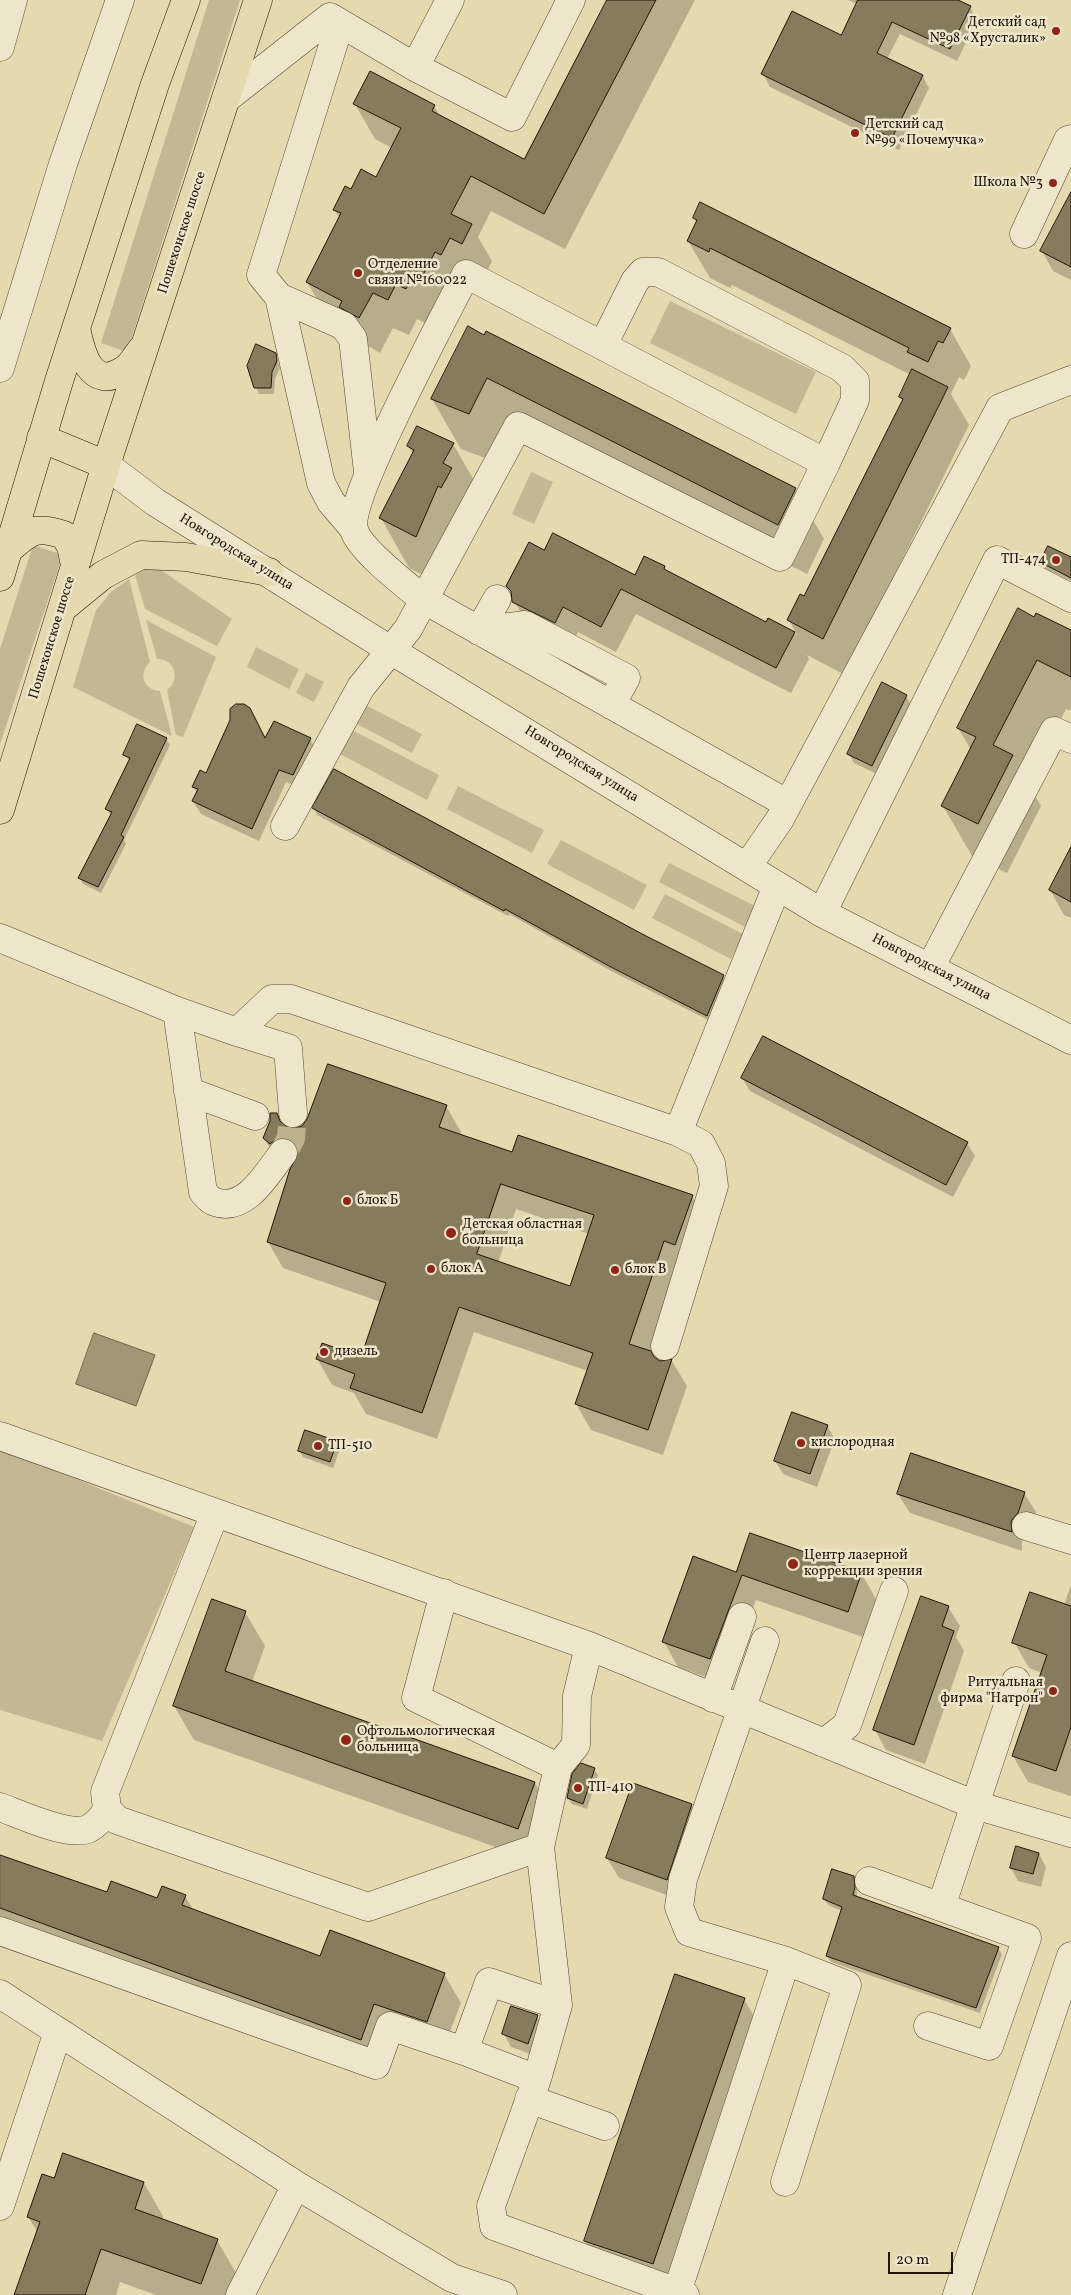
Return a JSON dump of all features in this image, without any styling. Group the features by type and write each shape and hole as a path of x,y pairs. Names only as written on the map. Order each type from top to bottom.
{"main road":[{"path":"4,564 76,328 155,84 186,0"},
{"name":"Пошехонское шоссе","path":"0,810 64,607 106,465 258,0"},
{"path":"76,328 82,358 94,372 107,376 125,370 146,344"},
{"path":"41,438 106,465"},
{"path":"4,564 27,534 45,529 64,535 76,564"},
{"path":"64,607 103,574 142,554 186,557 269,572"}],"street":[{"path":"0,47 14,0"},
{"path":"0,368 58,181 120,0"},
{"path":"415,67 450,0"},
{"path":"336,14 415,67 512,117 571,0"},
{"path":"227,98 336,14"},
{"path":"336,14 261,275 279,297 321,483 331,502 354,529 360,542 400,581 423,599 788,804"},
{"path":"1024,234 1068,140 1071,139"},
{"path":"285,826 361,687 392,651 408,628 518,426 780,557 855,400 855,381 842,368 658,272 643,272 603,346"},
{"path":"354,529 354,515 368,472 466,274 826,463"},
{"path":"279,297 344,326 353,339 368,472"},
{"path":"747,867 788,804 1000,408 1071,380"},
{"name":"Новгородская улица","path":"106,465 155,502 392,651 822,913 1071,1040"},
{"path":"822,913 998,560 1071,598"},
{"path":"479,631 497,600"},
{"path":"930,968 1054,731 1071,739"},
{"path":"678,1132 777,886"},
{"path":"0,938 177,1011 288,1048 293,1113"},
{"path":"237,1032 272,999 291,1000 678,1132 701,1144 711,1164 714,1186 664,1346"},
{"path":"177,1011 202,1192 214,1202 231,1204 250,1195 283,1153"},
{"path":"188,1091 255,1116"},
{"path":"0,1436 589,1646 976,1805 1071,1833"},
{"path":"215,1513 105,1792 107,1809 117,1820 368,1907 540,1847"},
{"path":"1026,1526 1071,1540"},
{"path":"824,1743 847,1725 894,1591"},
{"path":"444,1593 416,1698 558,1767"},
{"path":"713,1698 742,1617"},
{"path":"765,1641 683,1879 679,1907 689,1932 786,1961 847,1985 785,2182"},
{"path":"589,1646 577,1696 576,1745 558,1767 540,1847 558,2005 533,2089 491,2206 494,2226 681,2294 786,1961"},
{"path":"941,1908 1016,1681"},
{"path":"0,1807 68,1830 87,1830 102,1817 107,1809"},
{"path":"869,1882 1027,1938 989,2046 928,2026"},
{"path":"0,1931 376,2065 390,2026 464,2051 605,2126"},
{"path":"957,2295 1071,1956"},
{"path":"464,2051 489,1982 558,2005"},
{"path":"0,1994 296,2185 452,2278 503,2295"},
{"path":"0,2206 58,2032"},
{"path":"240,2295 296,2185"}],"shaded area":[{"path":"209,0 240,0 127,352 101,343"},
{"path":"670,301 816,372 796,414 650,343"},
{"path":"531,472 553,482 534,524 512,514"},
{"path":"33,545 63,555 0,744 0,649"},
{"path":"145,569 161,570 232,619 217,646 145,609 135,575"},
{"path":"129,579 150,662 144,671 144,680 150,688 160,691 172,736 73,687 96,610 111,592"},
{"path":"146,620 216,657 183,737 176,735 167,690 174,681 174,670 168,662 157,659"},
{"path":"256,647 299,669 289,689 247,667"},
{"path":"306,673 324,682 314,702 296,693"},
{"path":"363,704 422,734 412,753 353,722"},
{"path":"350,729 439,775 427,800 338,753"},
{"path":"458,786 544,830 532,853 447,809"},
{"path":"561,840 647,885 634,910 547,864"},
{"path":"669,863 755,906 747,928 659,882"},
{"path":"665,894 743,934 731,959 652,918"},
{"path":"94,1333 155,1355 136,1406 76,1384"},
{"path":"0,1448 194,1527 102,1741 0,1710"}],"building":[{"path":"607,0 656,0 544,214 471,176 451,214 472,224 462,244 450,238 441,255 435,252 423,275 415,271 406,289 396,284 388,300 373,293 359,318 339,307 342,301 306,282 341,213 333,210 345,186 351,189 361,169 376,177 401,128 353,104 370,71 435,105 432,111 524,159"},
{"path":"858,0 958,0 971,6 950,49 892,22 877,53 923,75 892,138 761,74 792,11 841,35"},
{"path":"1071,192 1071,267 1040,251"},
{"path":"700,202 951,328 943,343 938,341 928,362 907,352 909,348 710,248 709,252 687,241 697,220 693,218"},
{"path":"468,326 484,335 486,331 796,488 778,525 487,378 469,414 431,399"},
{"path":"256,344 276,353 277,361 272,372 271,388 254,388 247,366"},
{"path":"912,369 948,387 823,639 787,620 800,594 804,596 903,399 899,397"},
{"path":"417,426 454,443 443,463 452,468 441,488 438,486 416,537 379,518 414,450 407,446"},
{"path":"553,533 635,575 644,556 665,566 664,569 766,622 768,618 795,632 776,668 621,589 601,627 563,607 555,623 512,602 511,591 506,586 529,542 544,550"},
{"name":"ТП-474","path":"1048,546 1071,557 1071,578 1040,562"},
{"path":"1018,608 1034,617 1036,613 1071,630 1071,677 1037,660 993,745 1013,755 978,824 941,806 976,737 957,728"},
{"path":"882,682 907,695 872,766 847,754"},
{"path":"236,704 244,704 250,708 265,738 274,721 311,738 293,775 279,770 252,829 192,801 198,789 192,787 200,770 206,773 230,720 230,709"},
{"path":"137,724 167,738 121,835 124,837 98,887 78,878 112,812 105,809 130,758 123,755"},
{"path":"334,769 646,936 724,975 707,1016 609,966 505,909 504,911 312,808"},
{"path":"1071,847 1071,902 1049,890"},
{"path":"763,1036 968,1142 946,1185 741,1078"},
{"path":"328,1064 447,1105 439,1127 512,1152 518,1135 693,1195 675,1245 664,1241 629,1344 651,1351 654,1357 660,1361 672,1359 648,1430 575,1404 593,1353 459,1307 422,1413 350,1388 355,1374 316,1359 322,1343 361,1357 386,1283 267,1242 290,1169 298,1154 297,1146 292,1140 277,1138 270,1144 263,1138 270,1121 270,1113 277,1113 280,1121 287,1127 295,1128 302,1126 307,1119","holes":["501,1184 594,1215 570,1286 477,1254"]},
{"name":"кислородная","path":"792,1412 828,1425 810,1474 774,1461"},
{"name":"ТП-510","path":"305,1430 337,1441 330,1462 298,1451"},
{"path":"911,1453 1025,1492 1018,1513 1011,1521 1012,1532 897,1494"},
{"path":"750,1533 862,1572 848,1612 742,1575 710,1659 662,1642 693,1556 736,1572"},
{"name":"Ритуальная фирма \"Натрон\"","path":"1030,1592 1071,1606 1071,1727 1056,1771 1012,1756 1047,1655 1012,1643"},
{"path":"921,1596 949,1606 942,1626 954,1631 914,1745 873,1730"},
{"path":"212,1599 246,1611 225,1671 535,1782 518,1829 173,1706"},
{"name":"ТП-410","path":"581,1763 595,1768 583,1804 567,1798 572,1774"},
{"path":"633,1783 692,1804 667,1880 606,1858"},
{"path":"1016,1846 1039,1853 1033,1874 1010,1868"},
{"path":"0,1855 107,1892 111,1881 157,1898 162,1886 186,1895 182,1905 320,1956 330,1930 445,1973 427,2022 374,2004 361,2040 0,1908"},
{"path":"832,1869 854,1876 855,1887 853,1895 999,1947 976,2008 826,1956 842,1907 823,1899"},
{"path":"675,1974 745,1998 653,2264 584,2241"},
{"path":"511,2006 538,2015 528,2044 502,2034"},
{"path":"63,2153 144,2182 135,2209 218,2239 201,2284 101,2249 85,2295 14,2295 40,2222 27,2217 42,2174 54,2178"}],"tunnel":[{"path":"283,1153 291,1138 293,1113"}],"place":[{"name":"Детский сад №98 «Хрусталик»","path":"1056,31"},
{"name":"Детский сад №99 «Почемучка»","path":"855,133"},
{"name":"Школа №3","path":"1053,183"},
{"name":"Отделение связи №160022","path":"358,273"},
{"name":"ТП-474","path":"1056,560"},
{"name":"блок Б","path":"347,1201"},
{"name":"Детская областная больница","path":"451,1233"},
{"name":"блок А","path":"431,1269"},
{"name":"блок В","path":"615,1270"},
{"name":"дизель","path":"324,1352"},
{"name":"кислородная","path":"801,1443"},
{"name":"ТП-510","path":"318,1446"},
{"name":"Центр лазерной коррекции зрения","path":"793,1564"},
{"name":"Ритуальная фирма \"Натрон\"","path":"1053,1691"},
{"name":"Офтольмологическая больница","path":"346,1740"},
{"name":"ТП-410","path":"578,1788"}]}
